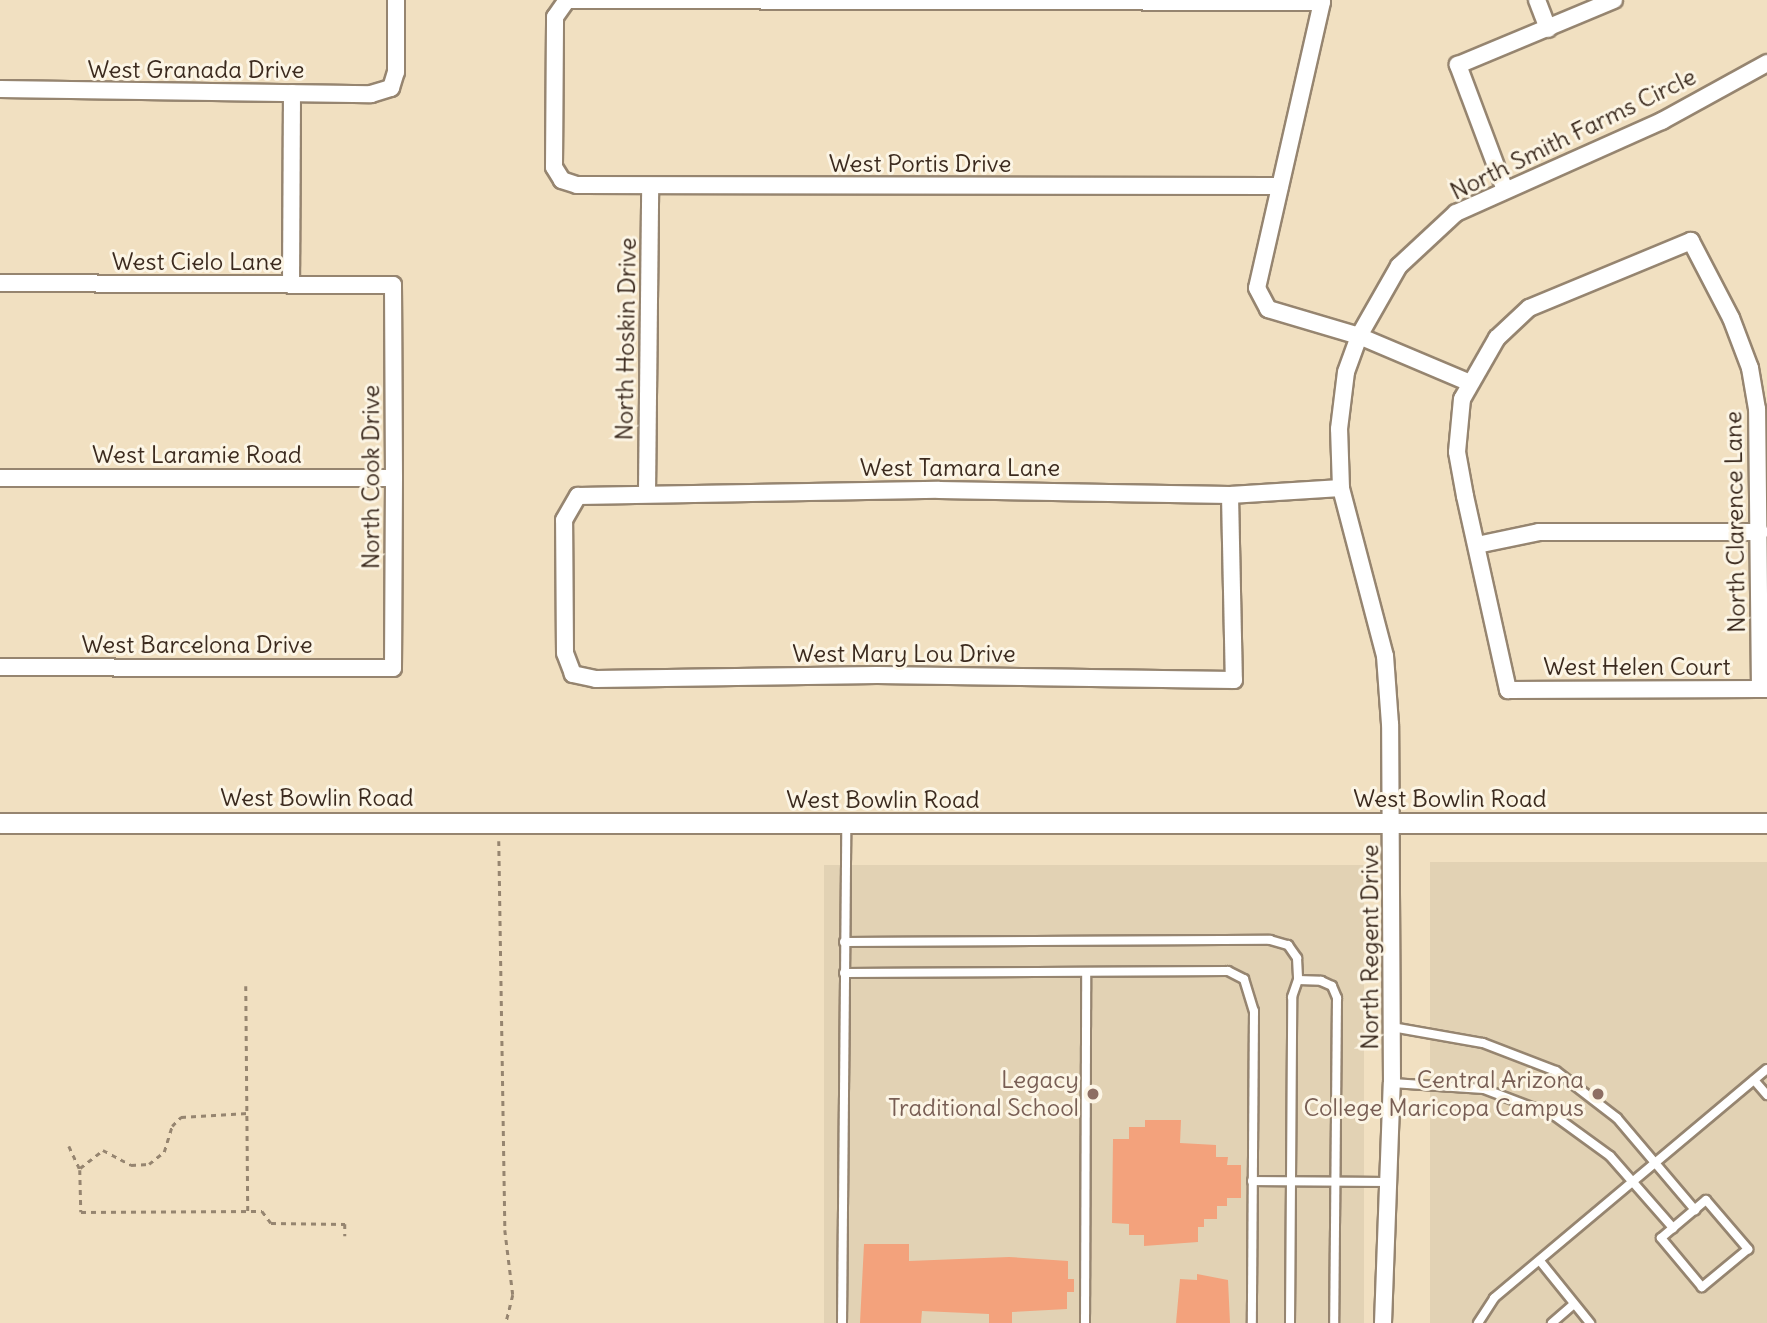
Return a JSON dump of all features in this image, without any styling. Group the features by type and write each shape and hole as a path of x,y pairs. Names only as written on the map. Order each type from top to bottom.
{"street":[{"name":"West Granada Drive","path":"0,89 371,94 391,88 396,72 396,0"},
{"path":"566,0 1322,2 1257,288 1268,309 1359,336 1469,383 1462,399 1457,452 1477,545 1539,532 1760,532"},
{"name":"West Portis Drive","path":"566,0 555,17 554,167 562,180 577,185 1280,186"},
{"path":"1538,0 1548,29"},
{"path":"1505,190 1458,65 1614,0"},
{"name":"North Smith Farms Circle","path":"1394,824 1385,656 1341,488 1339,429 1346,372 1359,336 1399,267 1456,213 1662,121 1767,63"},
{"path":"291,285 292,93"},
{"name":"North Hoskin Drive","path":"647,492 650,187"},
{"name":"North Clarence Lane","path":"1469,383 1497,338 1529,308 1691,241 1731,318 1750,368 1760,450 1764,689"},
{"name":"West Cielo Lane","path":"0,284 393,285"},
{"name":"North Cook Drive","path":"393,285 393,668"},
{"name":"West Laramie Road","path":"0,478 394,478"},
{"name":"West Tamara Lane","path":"573,674 565,653 564,520 578,496 647,492 939,489 1230,495 1341,488"},
{"name":"West Mary Lou Drive","path":"573,674 596,679 877,675 1234,680 1230,495"},
{"name":"West Helen Court","path":"1477,545 1508,690 1764,689"},
{"name":"West Barcelona Drive","path":"0,667 393,668"},
{"name":"West Bowlin Road","path":"0,823 1767,823"},
{"name":"North Regent Drive","path":"1383,1323 1385,1182 1392,1083 1394,824"}],"lane":[{"path":"842,1323 846,825"},
{"path":"844,942 1270,940 1288,945 1297,958 1298,980 1292,997 1290,1323"},
{"path":"844,973 1228,971 1244,979 1254,1011 1252,1323"},
{"path":"1085,1323 1086,973"},
{"path":"1298,980 1321,981 1332,986 1337,998 1334,1323"},
{"path":"1392,1027 1483,1043 1531,1059 1601,1102 1656,1161 1695,1210"},
{"path":"1478,1323 1494,1298 1767,1069"},
{"path":"1754,1080 1767,1095"},
{"path":"1392,1083 1458,1084 1533,1105 1592,1141 1673,1228"},
{"path":"1252,1181 1385,1182"},
{"path":"1706,1200 1748,1249 1702,1287 1661,1238 1695,1210 1706,1200"},
{"path":"1540,1261 1590,1323"},
{"path":"1552,1323 1574,1304"}],"path":[{"path":"499,824 505,1230 513,1295 506,1323"},
{"path":"246,986 248,1211"},
{"path":"80,1168 103,1150 131,1165 149,1164 164,1152 172,1126 181,1117 248,1113"},
{"path":"69,1146 80,1168 81,1212 266,1212 271,1223 345,1224 345,1236"}],"shaded area":[{"name":"Central Arizona College Maricopa Campus","path":"1430,862 1767,862 1767,1323 1430,1323"},
{"name":"Legacy Traditional School","path":"824,865 1364,865 1364,1323 824,1323"}],"building":[{"path":"1145,1120 1181,1120 1180,1143 1216,1145 1216,1157 1228,1157 1227,1165 1241,1165 1241,1198 1227,1198 1227,1206 1217,1206 1217,1219 1204,1219 1204,1227 1198,1227 1198,1242 1144,1246 1144,1235 1129,1235 1129,1224 1112,1223 1113,1139 1129,1139 1129,1127 1145,1127"},
{"path":"864,1244 909,1244 909,1261 1009,1257 1068,1261 1068,1279 1074,1279 1074,1292 1067,1292 1067,1309 1012,1312 1012,1323 989,1323 989,1314 922,1311 921,1323 860,1323"},
{"path":"1197,1274 1228,1280 1230,1323 1176,1323 1180,1279 1197,1280"}],"place":[{"name":"Legacy Traditional School","path":"1093,1094"},
{"name":"Central Arizona College Maricopa Campus","path":"1598,1094"}]}
